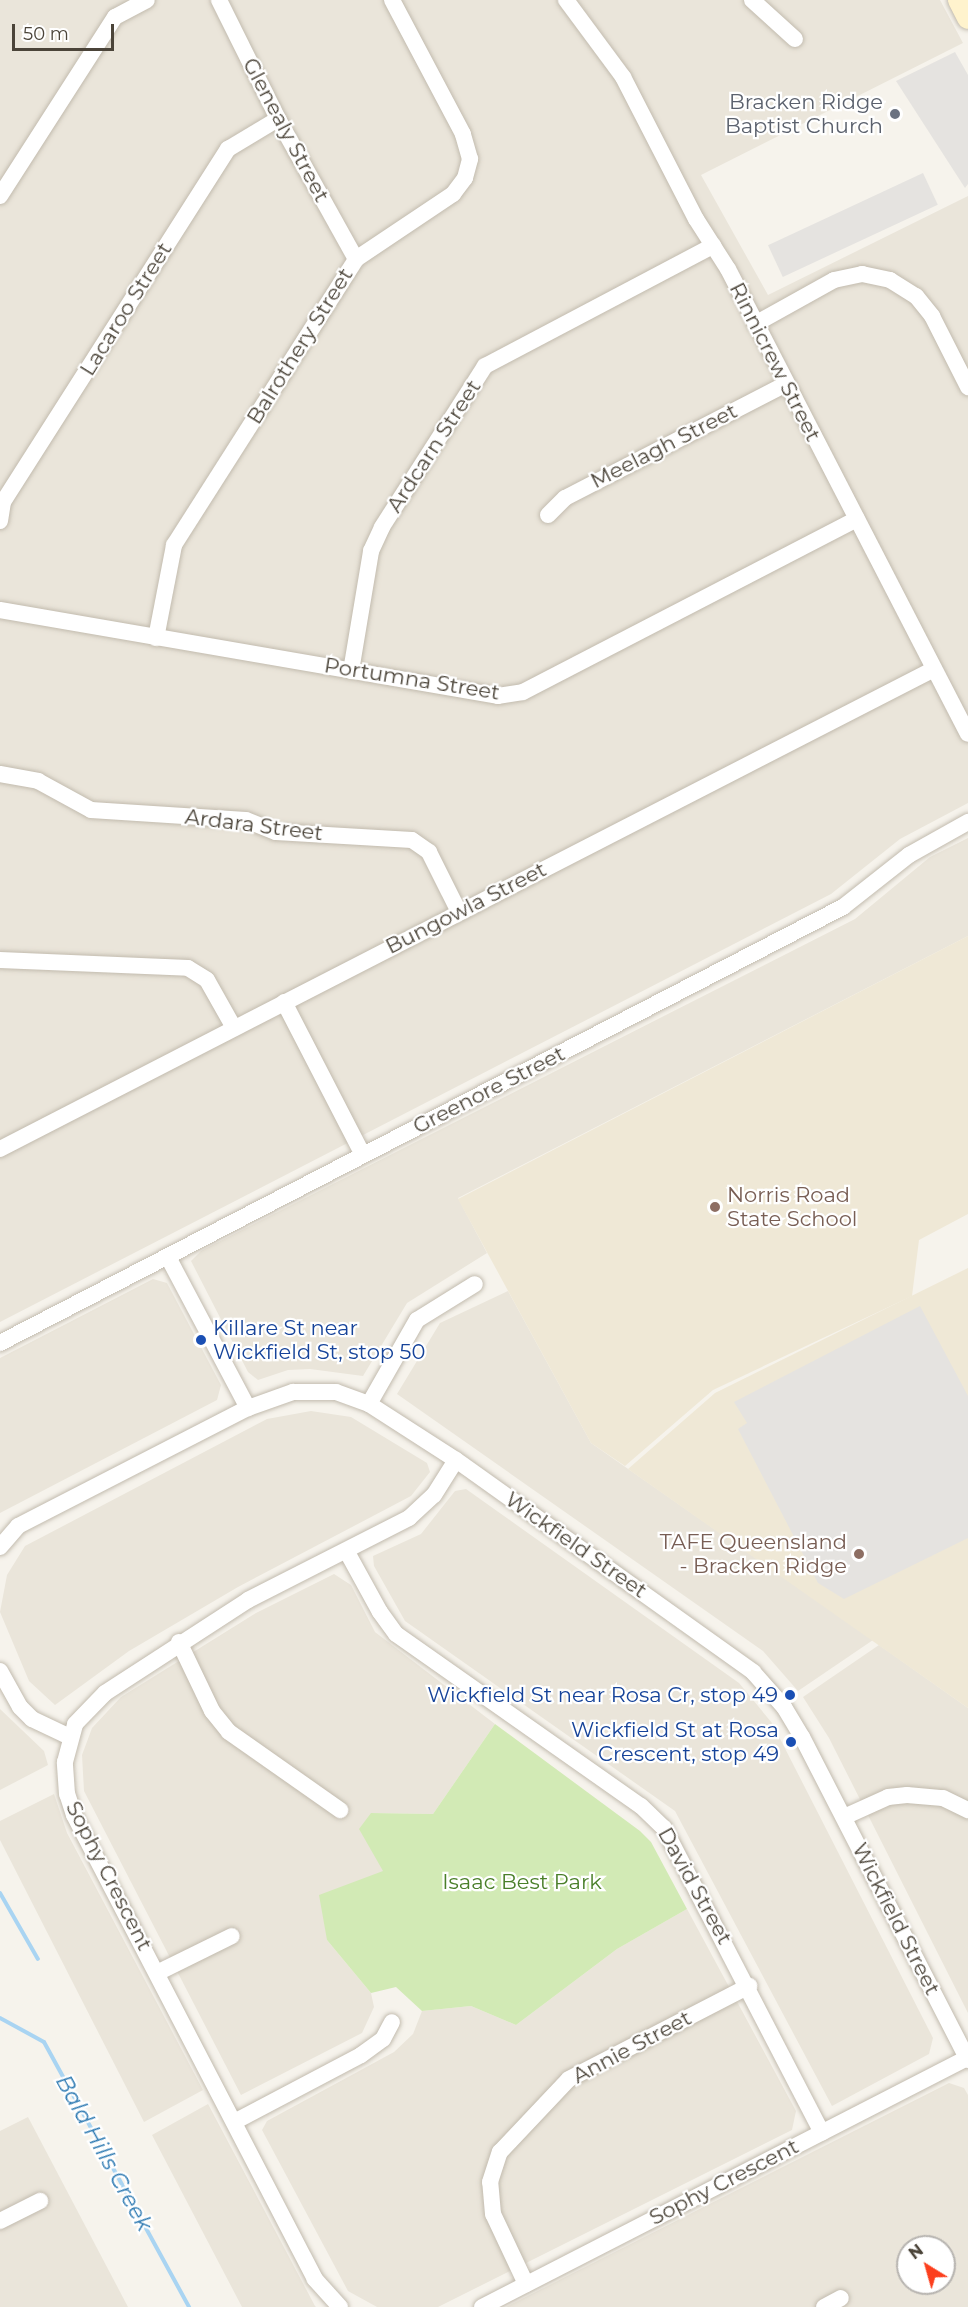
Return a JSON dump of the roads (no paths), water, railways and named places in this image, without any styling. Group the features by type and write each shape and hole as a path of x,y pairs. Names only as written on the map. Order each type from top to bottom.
{"main road":[{"path":"959,0 968,18"}],"street":[{"path":"0,196 115,17 147,0"},
{"name":"Glenealy Street","path":"219,0 278,119 356,259"},
{"name":"Balrothery Street","path":"156,638 174,545 356,259 453,194 465,178 470,159 462,134 392,0"},
{"name":"Rinnicrew Street","path":"566,0 623,76 968,734"},
{"path":"752,0 795,39"},
{"name":"Lacaroo Street","path":"0,521 3,502 228,149 278,119"},
{"name":"Ardcarn Street","path":"351,671 371,551 382,527 485,366 713,246"},
{"path":"755,324 834,280 862,274 890,280 916,296 932,316 968,387"},
{"name":"Meelagh Street","path":"548,515 565,498 786,384"},
{"name":"Portumna Street","path":"0,610 498,696 523,692 857,519"},
{"name":"Bungowla Street","path":"0,1149 934,669"},
{"name":"Ardara Street","path":"8,774 38,781 91,810 246,820 276,832 412,840 429,852 459,912"},
{"name":"Greenore Street","path":"0,1343 843,907 909,855 968,822"},
{"path":"0,960 188,968 207,980 234,1028"},
{"path":"284,1002 363,1155"},
{"path":"168,1257 248,1408"},
{"path":"369,1404 417,1320 475,1284"},
{"name":"Wickfield Street","path":"0,1547 18,1526 248,1408 293,1392 336,1392 369,1404 456,1460 753,1672 784,1707 844,1817 967,2059"},
{"name":"Sophy Crescent","path":"339,2307 315,2279 159,1972 74,1815 65,1772 70,1737 93,1703 179,1642 248,1600 347,1552 409,1518 434,1495 456,1460"},
{"name":"David Street","path":"347,1552 380,1612 396,1634 657,1820 671,1837 822,2133"},
{"path":"179,1642 212,1711 229,1732 340,1810"},
{"path":"0,1671 20,1707 32,1719 70,1737"},
{"path":"844,1817 888,1797 907,1795 943,1798 968,1810"},
{"path":"159,1972 232,1936"},
{"name":"Annie Street","path":"526,2284 493,2214 490,2182 500,2152 569,2079 749,1986"},
{"path":"236,2121 361,2055 383,2039 392,2022"},
{"name":"Sophy Crescent","path":"482,2307 967,2059"},
{"path":"0,2221 40,2200"},
{"path":"824,2307 841,2298"}],"waterway":[{"path":"0,1893 38,1959"},
{"name":"Bald Hills Creek","path":"0,2018 44,2042 189,2307"}],"place":[{"name":"Bracken Ridge Baptist Church","path":"895,114"},
{"name":"Norris Road State School","path":"715,1207"},
{"name":"Killare St near Wickfield St, stop 50","path":"201,1340"},
{"name":"TAFE Queensland - Bracken Ridge","path":"859,1554"},
{"name":"Wickfield St near Rosa Cr, stop 49","path":"790,1695"},
{"name":"Wickfield St at Rosa Crescent, stop 49","path":"791,1742"}],"park label":[{"name":"Isaac Best Park","path":"522,1882"}]}
